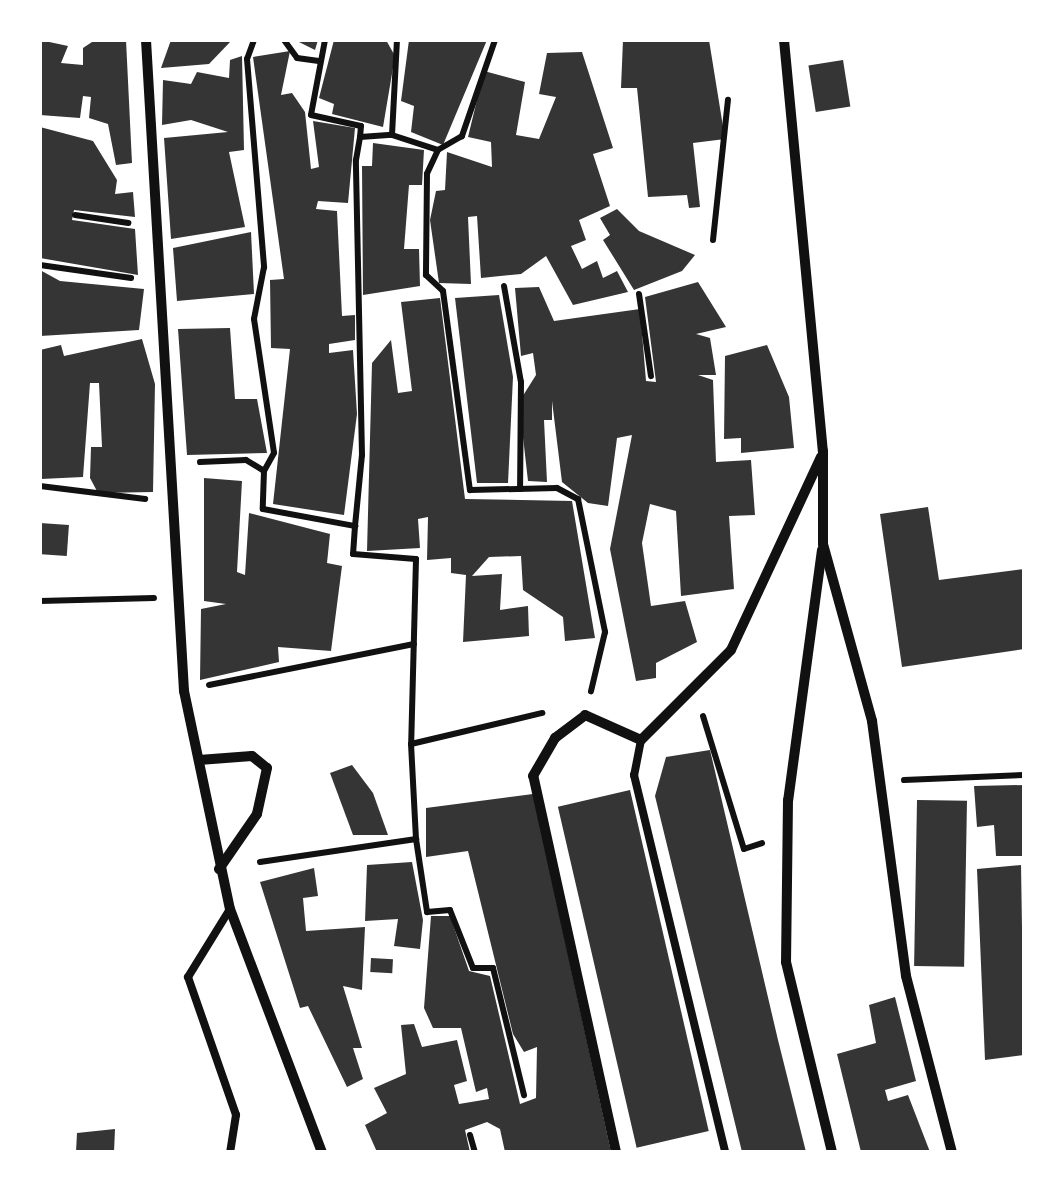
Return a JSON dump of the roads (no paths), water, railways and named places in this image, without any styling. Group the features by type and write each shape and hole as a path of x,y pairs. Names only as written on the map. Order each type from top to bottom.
{"street":[{"path":"146,40 184,691 230,909 322,1152"},
{"path":"784,40 823,451 823,544 787,835 786,962 832,1152"},
{"path":"616,1152 533,776 556,738 585,715 641,740 730,650 758,602 823,451"},
{"path":"823,544 883,781 906,976 952,1152"},
{"path":"198,760 252,756 267,768 257,814 219,868"}],"lane":[{"path":"641,740 634,775 725,1152"},
{"path":"230,909 188,977 236,1115 230,1152"}]}
